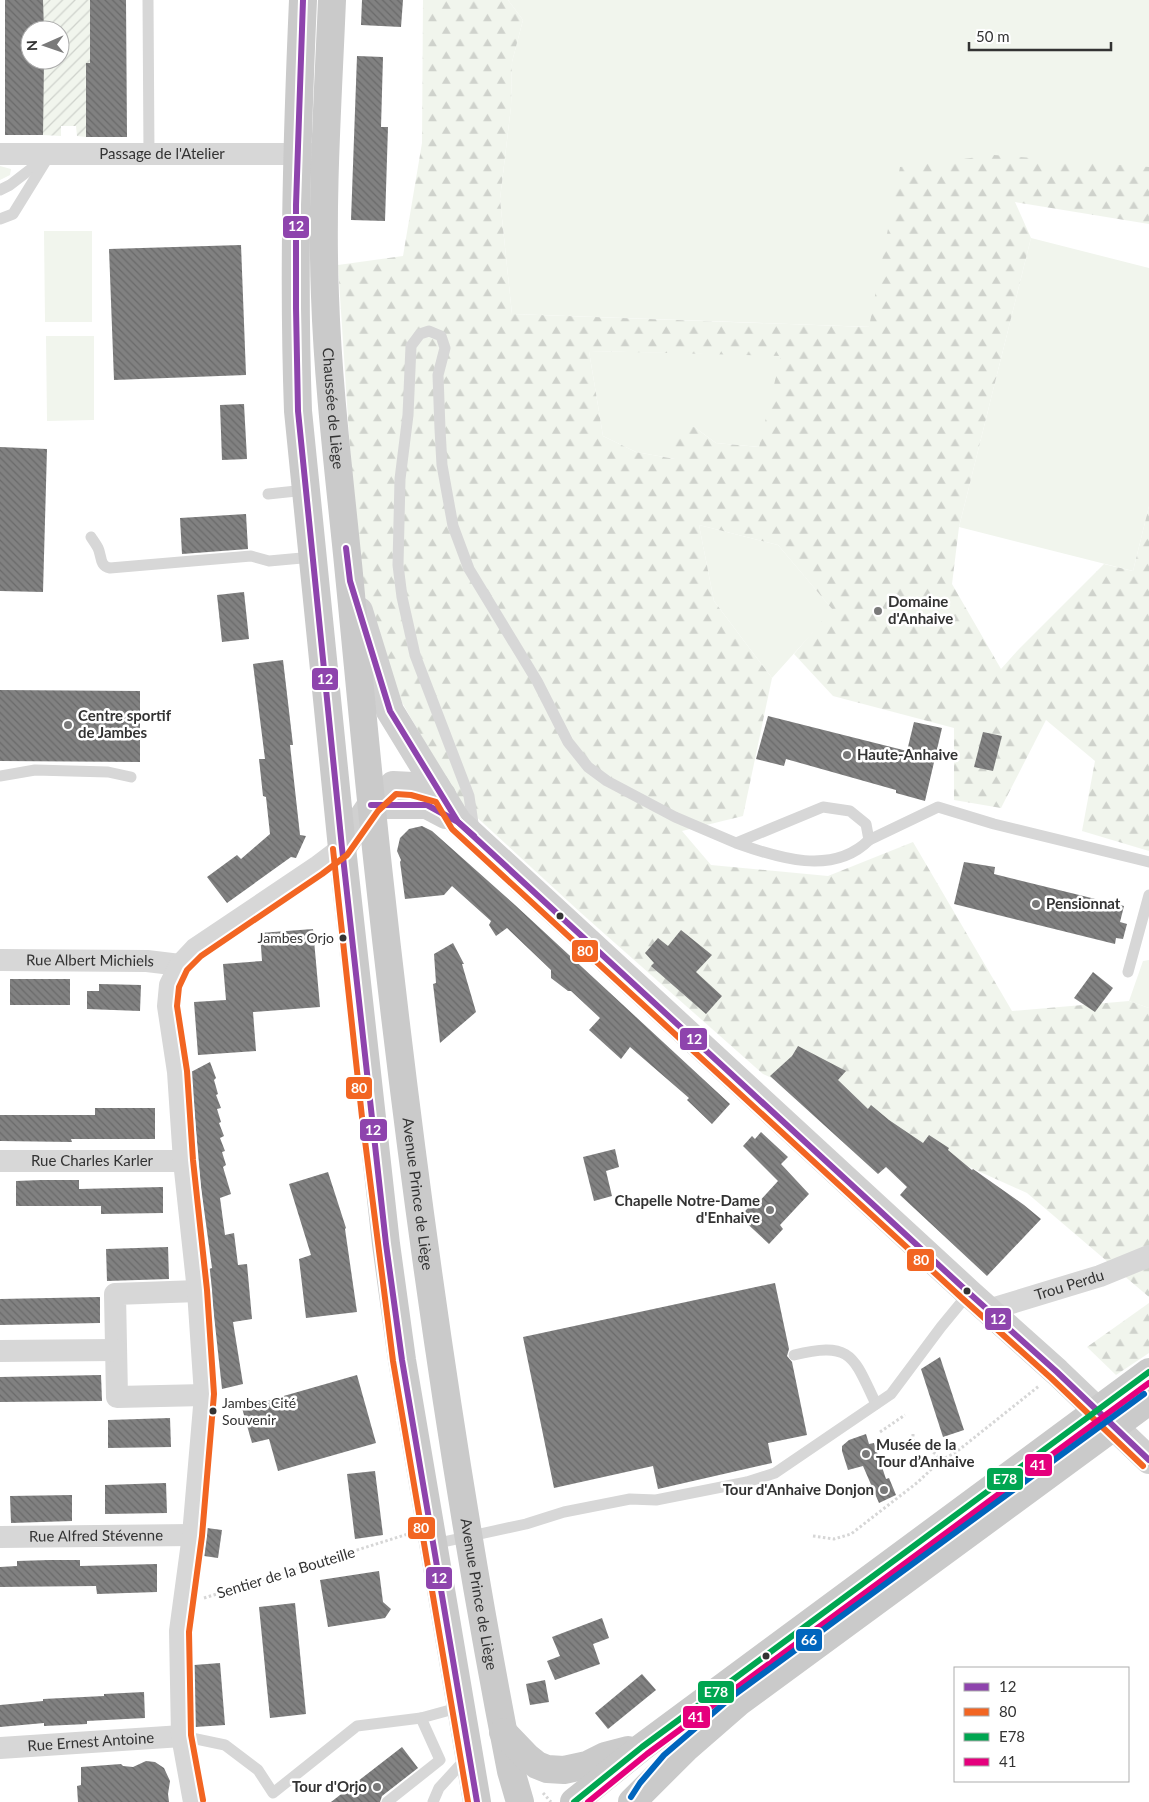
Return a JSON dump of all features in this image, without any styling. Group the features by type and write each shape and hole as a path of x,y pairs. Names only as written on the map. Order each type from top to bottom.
{"main road":[{"path":"303,0 297,154 296,346 298,411 342,848 386,1244 423,1538 461,1707 477,1802"},
{"name":"Chaussée de Liège","path":"332,0 325,155 324,292 328,373 350,581"},
{"name":"Avenue Prince de Liège","path":"350,581 371,805 426,1269 468,1537 503,1732 511,1771 530,1796"},
{"path":"638,1798 684,1749 739,1702 1066,1448 1143,1385"},
{"path":"574,1802 642,1747 1066,1448"},
{"path":"503,1732 527,1757 537,1765 547,1769 564,1770 587,1765 605,1756 642,1747"},
{"path":"473,1775 486,1802"}],"street":[{"name":"Passage de l'Atelier","path":"0,154 325,155"},
{"name":"Chaussée de Liège","path":"350,581 390,711 442,795 467,830"},
{"path":"194,1802 182,1736 180,1631 182,1605 193,1535 205,1395 198,1291 184,1161 178,1072 168,1006 170,985 180,965 195,949 317,867 342,848 371,805 393,786 414,786 442,795"},
{"name":"Chaussée de Liège","path":"371,805 427,806 467,830 1057,1372 1149,1460"},
{"name":"Rue Albert Michiels","path":"0,960 147,961 180,965"},
{"name":"Rue Charles Karler","path":"0,1161 184,1161"},
{"name":"Trou Perdu","path":"979,1302 1100,1276 1149,1256"},
{"path":"198,1291 115,1294 117,1398 205,1395"},
{"path":"0,1351 116,1350"},
{"name":"Rue Alfred Stévenne","path":"0,1537 193,1535"},
{"name":"Rue Ernest Antoine","path":"0,1748 182,1736"}],"lane":[{"path":"148,0 149,154"},
{"path":"5,187 50,154"},
{"path":"0,219 13,214 50,154"},
{"path":"467,830 469,796 415,655 402,597 398,565 400,479 408,416 411,346 420,334 429,331 441,336 445,348 438,375 442,465 453,526 468,569 537,681 568,742 588,767 607,781 675,817 770,856 801,862 836,859 860,849 869,840 938,807 994,824 1149,862"},
{"path":"268,494 306,490"},
{"path":"91,537 98,549 102,563 105,567 110,568 251,556 269,561 313,557"},
{"path":"0,776 35,770 108,772 131,777"},
{"path":"736,843 823,807 850,810 866,824 869,840"},
{"path":"1128,972 1149,895"},
{"path":"423,1538 468,1537 526,1524 564,1512 630,1499 656,1500 747,1482 775,1473 891,1394 941,1327 979,1302"},
{"path":"794,1355 828,1349 837,1350 848,1355 856,1364 876,1404"},
{"path":"182,1736 225,1745 258,1770 273,1793 357,1726 421,1718 461,1707"},
{"path":"387,1802 440,1760 421,1718"},
{"path":"433,1802 439,1788 461,1764 467,1742"}],"path":[{"path":"813,1536 834,1539 851,1534 918,1482 941,1460 955,1453 1057,1372"},
{"path":"880,1432 905,1415"},
{"path":"913,1434 915,1448 926,1448 934,1452 941,1460"},
{"name":"Sentier de la Bouteille","path":"182,1605 390,1540 423,1538"},
{"path":"530,1796 551,1802"}],"green space":[{"path":"43,0 90,0 90,63 86,63 86,137 77,136 76,126 61,126 61,136 43,135 43,70 70,70 70,20 43,20"},
{"path":"423,0 508,0 523,20 512,62 511,107 500,199 512,314 869,327 900,167 994,155 1149,167 1149,224 1015,202 1031,238 959,527 952,584 1001,669 1104,564 1133,571 1149,506 1149,851 1082,831 1095,761 1046,720 1001,808 954,800 954,728 833,696 794,654 832,609 778,545 699,525 714,601 772,678 743,816 682,831 711,865 828,876 913,842 1012,1011 1129,1001 1149,1008 1149,1297 1027,1193 763,1074 581,913 458,800 392,685 358,573 338,265 403,256 422,143","holes":["589,351 781,356 759,447 716,443 693,426 675,435 675,459 636,452 603,436"]},
{"path":"508,0 1149,0 1149,176 917,171 900,328 512,314 500,199 511,107 512,62 523,20"},
{"path":"0,166 11,169 10,175 0,180"},
{"path":"44,231 92,231 92,322 45,322"},
{"path":"1031,238 1149,268 1149,506 1133,571 959,527"},
{"path":"46,336 94,336 94,420 47,421"},
{"path":"589,351 782,355 760,447 716,443 693,426 675,459 636,452 603,436"},
{"path":"699,525 778,545 833,610 772,678 714,601"},
{"path":"1149,960 1149,1008 1129,1001 1143,961"},
{"path":"1149,1303 1149,1353 1116,1375 1087,1347"}],"building":[{"path":"5,0 43,0 44,20 20,20 20,70 44,70 43,135 5,135"},
{"path":"90,0 126,0 127,137 86,137 86,63 90,63"},
{"path":"362,0 403,0 401,27 361,25"},
{"path":"357,56 383,57 381,127 388,127 385,221 351,220"},
{"path":"241,245 246,375 114,380 109,249"},
{"path":"244,404 247,459 222,460 220,405"},
{"path":"0,447 47,449 43,592 0,591"},
{"path":"246,514 248,549 182,554 180,518"},
{"path":"244,592 249,639 222,642 217,595"},
{"path":"283,660 293,745 290,745 300,835 306,836 296,858 291,857 227,903 207,877 237,855 241,859 270,834 259,759 265,759 253,664"},
{"name":"Centre sportif de Jambes","path":"0,690 140,691 140,762 0,761"},
{"name":"Haute-Anhaive","path":"768,716 907,751 914,722 942,728 925,801 896,793 896,790 786,759 784,766 756,759"},
{"path":"983,732 1002,736 993,771 974,767"},
{"path":"422,826 432,831 515,905 730,1104 712,1124 687,1100 689,1098 630,1047 621,1059 589,1030 600,1018 571,991 568,991 551,978 551,970 507,928 496,936 489,925 491,921 452,886 444,895 405,899 401,860 397,851 400,838 409,829"},
{"name":"Pensionnat","path":"964,862 995,867 994,874 1124,906 1120,922 1127,924 1123,939 1116,938 1115,944 954,904"},
{"path":"313,929 320,1007 253,1012 256,1051 198,1055 194,1002 226,1000 223,964 262,961 260,933"},
{"path":"681,930 712,955 696,972 722,996 706,1014 651,966 654,963 645,953 658,938 668,946"},
{"path":"453,943 464,964 462,964 476,1012 440,1043 433,984 436,983 434,954"},
{"path":"1093,972 1113,988 1095,1012 1074,998"},
{"path":"10,979 70,979 70,1005 10,1005"},
{"path":"99,984 141,985 140,1011 87,1009 87,991 99,991"},
{"path":"798,1046 846,1071 838,1080 868,1109 871,1105 923,1143 929,1135 949,1148 948,1150 972,1170 1024,1205 1041,1219 987,1276 900,1195 907,1187 886,1167 878,1174 770,1076 792,1056"},
{"path":"210,1062 216,1078 214,1080 218,1094 216,1095 221,1108 217,1109 221,1122 219,1123 224,1136 220,1138 225,1151 222,1152 226,1165 223,1167 231,1194 220,1198 225,1235 234,1233 238,1265 247,1264 252,1319 233,1322 243,1384 222,1389 209,1269 212,1268 201,1187 191,1072"},
{"path":"95,1108 155,1108 155,1139 71,1139 72,1142 0,1141 0,1115 95,1115"},
{"name":"Chapelle Notre-Dame d'Enhaive","path":"761,1132 788,1157 781,1164 809,1194 780,1225 783,1229 769,1244 740,1217 754,1201 757,1204 778,1181 743,1146 752,1136 755,1139"},
{"path":"615,1149 619,1167 606,1171 612,1196 594,1201 583,1157"},
{"path":"328,1172 346,1228 357,1312 306,1318 299,1259 311,1255 289,1184"},
{"path":"79,1180 79,1189 163,1187 163,1213 101,1214 101,1206 16,1206 16,1181"},
{"path":"168,1247 169,1279 107,1281 106,1249"},
{"path":"775,1283 789,1349 787,1356 792,1362 807,1435 768,1443 772,1463 658,1489 653,1466 554,1488 523,1337"},
{"path":"100,1297 100,1323 0,1325 0,1299"},
{"path":"940,1357 964,1430 943,1437 921,1369"},
{"path":"101,1375 102,1401 0,1402 0,1377"},
{"path":"357,1375 376,1443 278,1471 269,1439 252,1443 242,1408"},
{"path":"170,1418 171,1447 108,1448 108,1420"},
{"path":"866,1434 869,1444 874,1443 886,1479 889,1478 896,1495 879,1503 863,1466 848,1470 842,1451 842,1446 849,1440"},
{"path":"375,1471 383,1535 355,1539 347,1474"},
{"path":"166,1483 167,1513 105,1514 105,1485"},
{"path":"72,1495 72,1521 11,1523 10,1496"},
{"path":"207,1528 222,1530 218,1558 204,1556"},
{"path":"80,1560 80,1566 157,1564 157,1592 97,1594 96,1586 0,1587 0,1567 17,1566 17,1561"},
{"path":"379,1571 383,1602 391,1609 385,1618 328,1627 320,1580"},
{"path":"295,1603 306,1714 270,1718 259,1607"},
{"path":"602,1618 609,1638 593,1644 600,1664 555,1680 547,1661 560,1656 552,1637"},
{"path":"220,1663 225,1725 195,1727 194,1665"},
{"path":"642,1674 656,1690 608,1729 595,1713"},
{"path":"545,1680 549,1702 530,1705 526,1684"},
{"path":"144,1692 145,1718 87,1721 87,1724 44,1726 44,1723 0,1727 0,1705 43,1701 43,1699"},
{"name":"Tour d'Orjo","path":"402,1747 418,1768 382,1796 380,1802 331,1802"},
{"path":"146,1761 155,1762 164,1768 170,1781 169,1802 78,1802 77,1786 81,1785 81,1767 121,1764 133,1767"}],"transit line":[{"name":"12","path":"303,0 296,205 298,411 342,848 386,1244 402,1360 477,1802"},
{"name":"12","path":"346,548 350,581 390,711 458,822 1057,1372 1149,1460"},
{"name":"80","path":"203,1800 191,1735 189,1632 202,1536 214,1394 207,1290 193,1160 187,1071 177,1006 179,987 187,970 201,956 347,855 378,811 396,794 411,795 436,802 452,829 1051,1378 1143,1466"},
{"name":"12","path":"371,805 427,805 458,822 474,836"},
{"name":"80","path":"333,849 362,1117 393,1361 468,1802"},
{"name":"E78","path":"574,1802 642,1747 1149,1372"},
{"name":"41","path":"588,1802 647,1754 1149,1383"},
{"name":"66","path":"631,1797 640,1783 664,1755 734,1695 1144,1394"}],"place":[{"name":"Domaine d'Anhaive","path":"878,611"},
{"name":"Centre sportif de Jambes","path":"68,725"},
{"name":"Haute-Anhaive","path":"847,755"},
{"name":"Pensionnat","path":"1036,904"},
{"name":"Jambes Orjo","path":"343,938"},
{"name":"Chapelle Notre-Dame d'Enhaive","path":"770,1210"},
{"name":"Jambes Cité Souvenir","path":"213,1411"},
{"name":"Musée de la Tour d’Anhaive","path":"866,1454"},
{"name":"Tour d'Anhaive Donjon","path":"884,1490"},
{"name":"Tour d'Orjo","path":"377,1787"}]}
